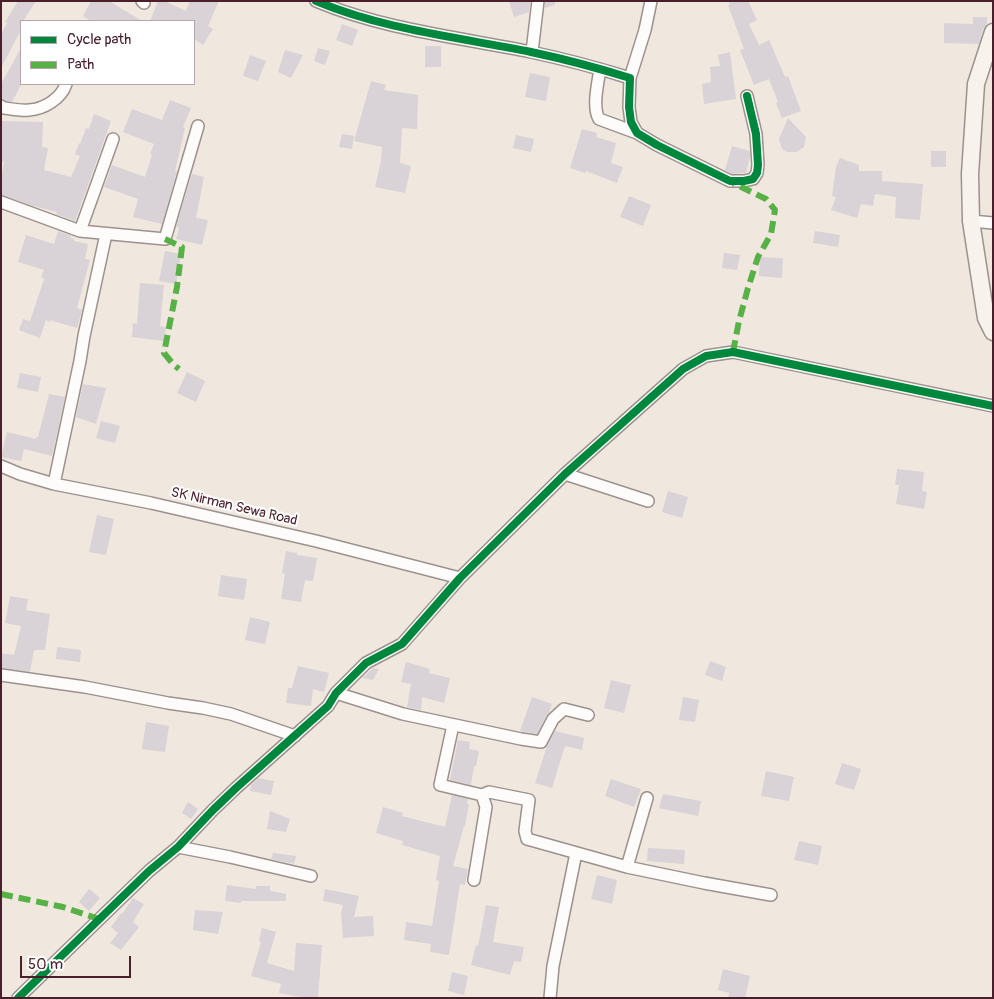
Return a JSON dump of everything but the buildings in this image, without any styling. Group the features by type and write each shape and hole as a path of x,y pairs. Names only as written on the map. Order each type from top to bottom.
{"street":[{"path":"316,1 367,19 405,29 532,52 630,78"},
{"path":"532,52 538,1"},
{"path":"638,133 631,122 629,106 630,78 645,30 651,1"},
{"path":"993,32 976,84 970,174 971,221 986,318 993,332"},
{"path":"600,69 596,104 596,114 599,119 638,133 657,145 730,181 753,179 757,173 756,134 747,96"},
{"path":"1,106 4,108 29,110 51,104 66,85"},
{"path":"1,202 80,231 165,239 198,126"},
{"path":"80,231 112,139"},
{"path":"971,221 993,223"},
{"path":"54,484 92,293 106,234"},
{"path":"18,998 149,871 178,847 212,810 328,706 336,694 366,662 402,644 460,578 565,474 682,369 706,356 733,352 993,406"},
{"name":"SK Nirman Sewa Road","path":"1,466 54,484 151,503 316,541 460,578"},
{"path":"565,474 648,501"},
{"path":"1,675 85,686 168,703 204,708 231,714 295,736"},
{"path":"336,694 403,714 541,742 553,718 564,709 588,715"},
{"path":"453,725 440,785 482,795 489,792 529,800 525,831 528,839 627,867 771,895"},
{"path":"474,880 486,807 482,795"},
{"path":"627,867 647,798"},
{"path":"178,847 311,876"},
{"path":"550,998 553,966 576,853"}],"marked path":[{"path":"733,183 766,199 775,210 771,234 758,257 748,288 733,352"},
{"path":"165,239 182,247 177,287 164,353 179,369"},
{"path":"1,894 63,907 99,919"}],"cycle path":[{"path":"316,1 342,11 395,26 543,55 630,78 629,107 631,122 637,133 730,181 753,179 757,173 756,134 747,96"},
{"path":"18,998 149,871 178,847 236,788 328,706 336,693 366,663 402,644 460,578 565,474 683,369 706,356 733,352 993,406"}]}
